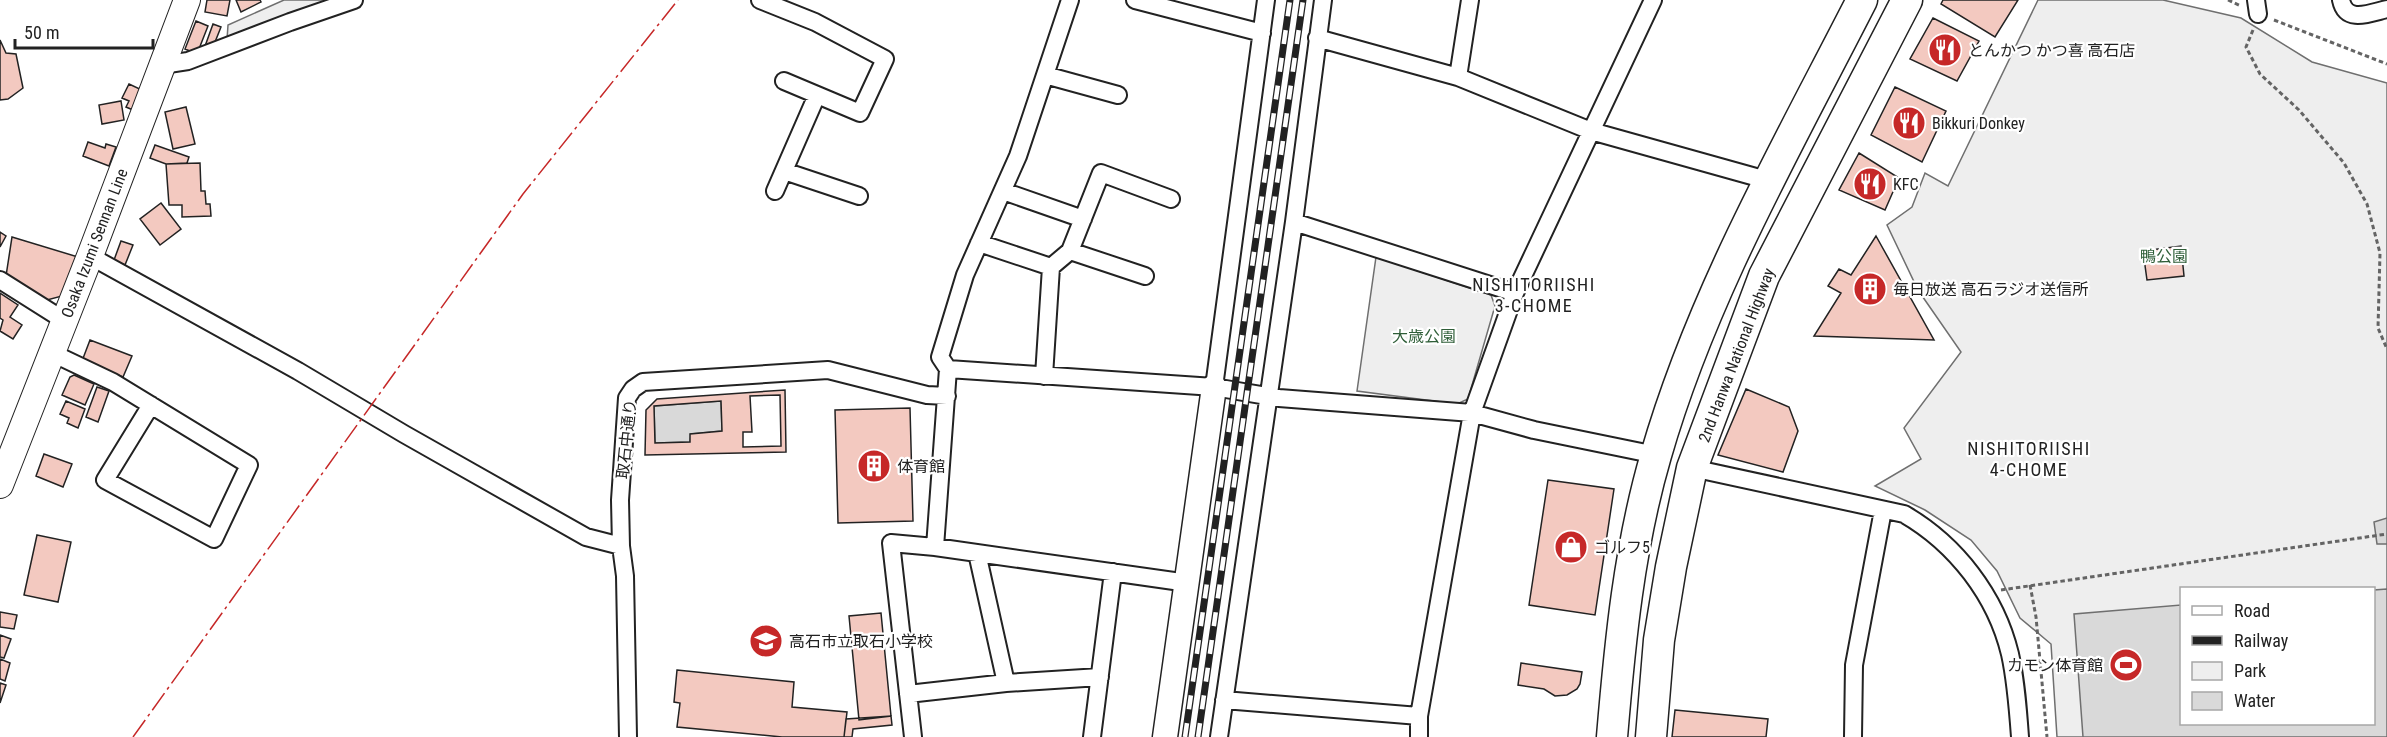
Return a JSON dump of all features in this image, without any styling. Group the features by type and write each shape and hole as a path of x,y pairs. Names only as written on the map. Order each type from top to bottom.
{"highway":[{"path":"1612,737 1621,634 1632,557 1656,455 1682,380 1720,284 1862,0"},
{"name":"2nd Hanwa National Highway","path":"1651,737 1659,640 1671,567 1692,468 1764,276 1907,0"}],"main road":[{"name":"Osaka Izumi Sennan Line","path":"0,485 90,256 186,0"}],"street":[{"path":"162,65 188,61 354,0"},
{"path":"760,0 815,22 885,60 860,112 784,81"},
{"path":"935,547 948,369 940,357 965,275 1018,156 1070,0"},
{"path":"1135,0 1262,33"},
{"path":"1165,737 1188,583 1266,0"},
{"path":"1219,737 1294,222 1323,0"},
{"path":"1458,77 1470,0"},
{"path":"1419,737 1419,716 1472,413 1515,293 1653,0"},
{"path":"2341,0 2345,11 2350,15 2356,16 2387,9"},
{"path":"1317,38 1458,77 1591,131 1770,181"},
{"path":"1045,75 1118,95"},
{"path":"775,191 817,95"},
{"path":"784,171 859,196"},
{"path":"1044,376 1051,267 1070,251 1101,173 1171,199"},
{"path":"1003,191 1083,219"},
{"path":"1294,222 1515,293"},
{"path":"979,243 1051,267"},
{"path":"1070,251 1145,276"},
{"path":"90,256 298,371 585,537 621,546"},
{"path":"0,280 64,321"},
{"path":"52,353 113,382 152,405 249,465 214,539 105,480 152,405"},
{"path":"948,369 1214,387 1269,394 1279,398 1472,413 1534,430 1656,455"},
{"name":"取石中通り","path":"628,737 625,576 621,546 620,500 627,398 633,388 642,381 828,370 927,395 947,396"},
{"path":"1692,468 1904,514 1928,528 1977,580 2001,625 2010,654 2020,737"},
{"path":"1853,737 1854,665 1882,510"},
{"path":"913,737 891,543 935,547 1188,583"},
{"path":"977,553 1006,683"},
{"path":"1092,737 1113,572"},
{"path":"908,694 1006,683 1100,677"},
{"path":"1224,700 1419,716"}],"path":[{"path":"2228,0 2257,7 2387,64"},
{"path":"2257,7 2247,47 2259,74 2299,110 2344,163 2367,204 2380,253 2378,328 2387,349"},
{"path":"1984,593 2387,534"},
{"path":"2030,585 2036,617 2047,737"}],"green space":[{"path":"284,0 331,0 227,40 228,25"},
{"name":"鴨公園","path":"2038,0 2163,0 2241,18 2312,62 2387,83 2387,737 2057,737 2051,644 2020,618 1997,571 1971,540 1925,510 1875,486 1921,459 1904,428 1961,352 1918,290 1887,225 1912,207 1925,173 1948,186"},
{"name":"大歳公園","path":"1376,257 1491,295 1495,306 1468,399 1457,404 1357,391"}],"water":[{"path":"721,401 722,431 691,434 690,442 655,443 654,406"},
{"path":"2387,518 2387,544 2377,544 2374,522"},
{"name":"カモン体育館","path":"2387,589 2387,737 2083,737 2074,614 2180,605 2180,725 2375,725 2375,590"}],"building":[{"path":"207,0 230,0 227,16 205,12"},
{"path":"236,0 260,0 261,2 241,12"},
{"path":"1943,0 2018,0 1995,37 1941,4"},
{"name":"とんかつ かつ喜 高石店","path":"1933,18 1979,41 1957,81 1910,59"},
{"path":"196,21 208,26 197,54 185,49"},
{"path":"213,24 221,27 213,47 204,49"},
{"path":"0,40 6,53 16,54 23,88 8,99 0,100"},
{"path":"129,84 142,90 133,110 126,107 129,101 122,98"},
{"name":"Bikkuri Donkey","path":"1895,87 1946,111 1922,162 1871,135"},
{"path":"121,101 124,120 102,124 99,105"},
{"path":"186,107 195,144 173,149 165,112"},
{"path":"88,142 105,148 106,144 116,147 109,166 83,156"},
{"path":"155,145 189,157 187,163 166,164 150,158"},
{"name":"KFC","path":"1859,153 1899,178 1885,210 1839,190"},
{"path":"200,163 201,191 205,191 206,204 210,204 211,216 182,217 182,205 169,205 166,164"},
{"path":"161,203 181,229 160,245 140,219"},
{"path":"0,232 6,236 0,247"},
{"name":"毎日放送 高石ラジオ送信所","path":"1876,236 1934,340 1814,336 1841,293 1828,286 1839,269 1851,275"},
{"path":"12,237 78,257 66,295 47,300 6,276"},
{"path":"121,241 133,245 125,265 114,260"},
{"path":"2181,246 2184,276 2147,280 2143,251"},
{"path":"0,293 18,305 10,317 22,325 13,339 0,331 3,320 0,318"},
{"path":"90,340 132,356 123,377 82,361"},
{"path":"74,375 94,384 85,405 62,395 70,377"},
{"path":"97,387 109,391 98,422 86,417"},
{"path":"1746,389 1789,407 1798,431 1783,472 1718,455"},
{"path":"785,390 786,452 645,455 646,410 657,399","holes":["780,395 781,446 743,447 743,432 752,432 750,396","721,401 722,431 690,434 690,442 655,443 654,406"]},
{"path":"66,401 85,409 78,428 67,423 69,418 60,414"},
{"name":"体育館","path":"910,408 913,521 838,523 835,410"},
{"path":"44,454 72,464 63,487 36,476"},
{"name":"ゴルフ5","path":"1548,480 1614,489 1595,615 1529,605"},
{"path":"37,535 71,542 58,602 24,595"},
{"path":"0,612 17,615 14,629 0,627"},
{"path":"881,613 891,716 859,720 849,616"},
{"path":"0,635 11,639 4,658 0,657"},
{"path":"0,659 10,663 5,681 0,679"},
{"path":"1521,663 1582,672 1580,684 1577,689 1567,695 1555,696 1544,689 1518,685"},
{"path":"677,670 794,682 792,707 847,712 844,737 782,737 677,727 680,703 674,702"},
{"path":"0,683 6,685 0,703"},
{"path":"1675,710 1768,719 1766,737 1672,737"},
{"path":"891,716 892,725 853,729 852,737 844,737 846,719"}],"railway":[{"path":"1185,737 1290,0"},
{"path":"1198,737 1303,0"}],"power":[{"path":"133,737 523,194 678,0"}],"place":[{"name":"とんかつ かつ喜 高石店","path":"1945,50"},
{"name":"Bikkuri Donkey","path":"1909,123"},
{"name":"KFC","path":"1870,184"},
{"name":"毎日放送 高石ラジオ送信所","path":"1870,289"},
{"name":"体育館","path":"874,466"},
{"name":"ゴルフ5","path":"1571,547"},
{"name":"高石市立取石小学校","path":"766,641"},
{"name":"カモン体育館","path":"2126,665"}],"district":[{"name":"NISHITORIISHI 3-CHOME","path":"1534,295"},
{"name":"NISHITORIISHI 4-CHOME","path":"2029,459"}]}
